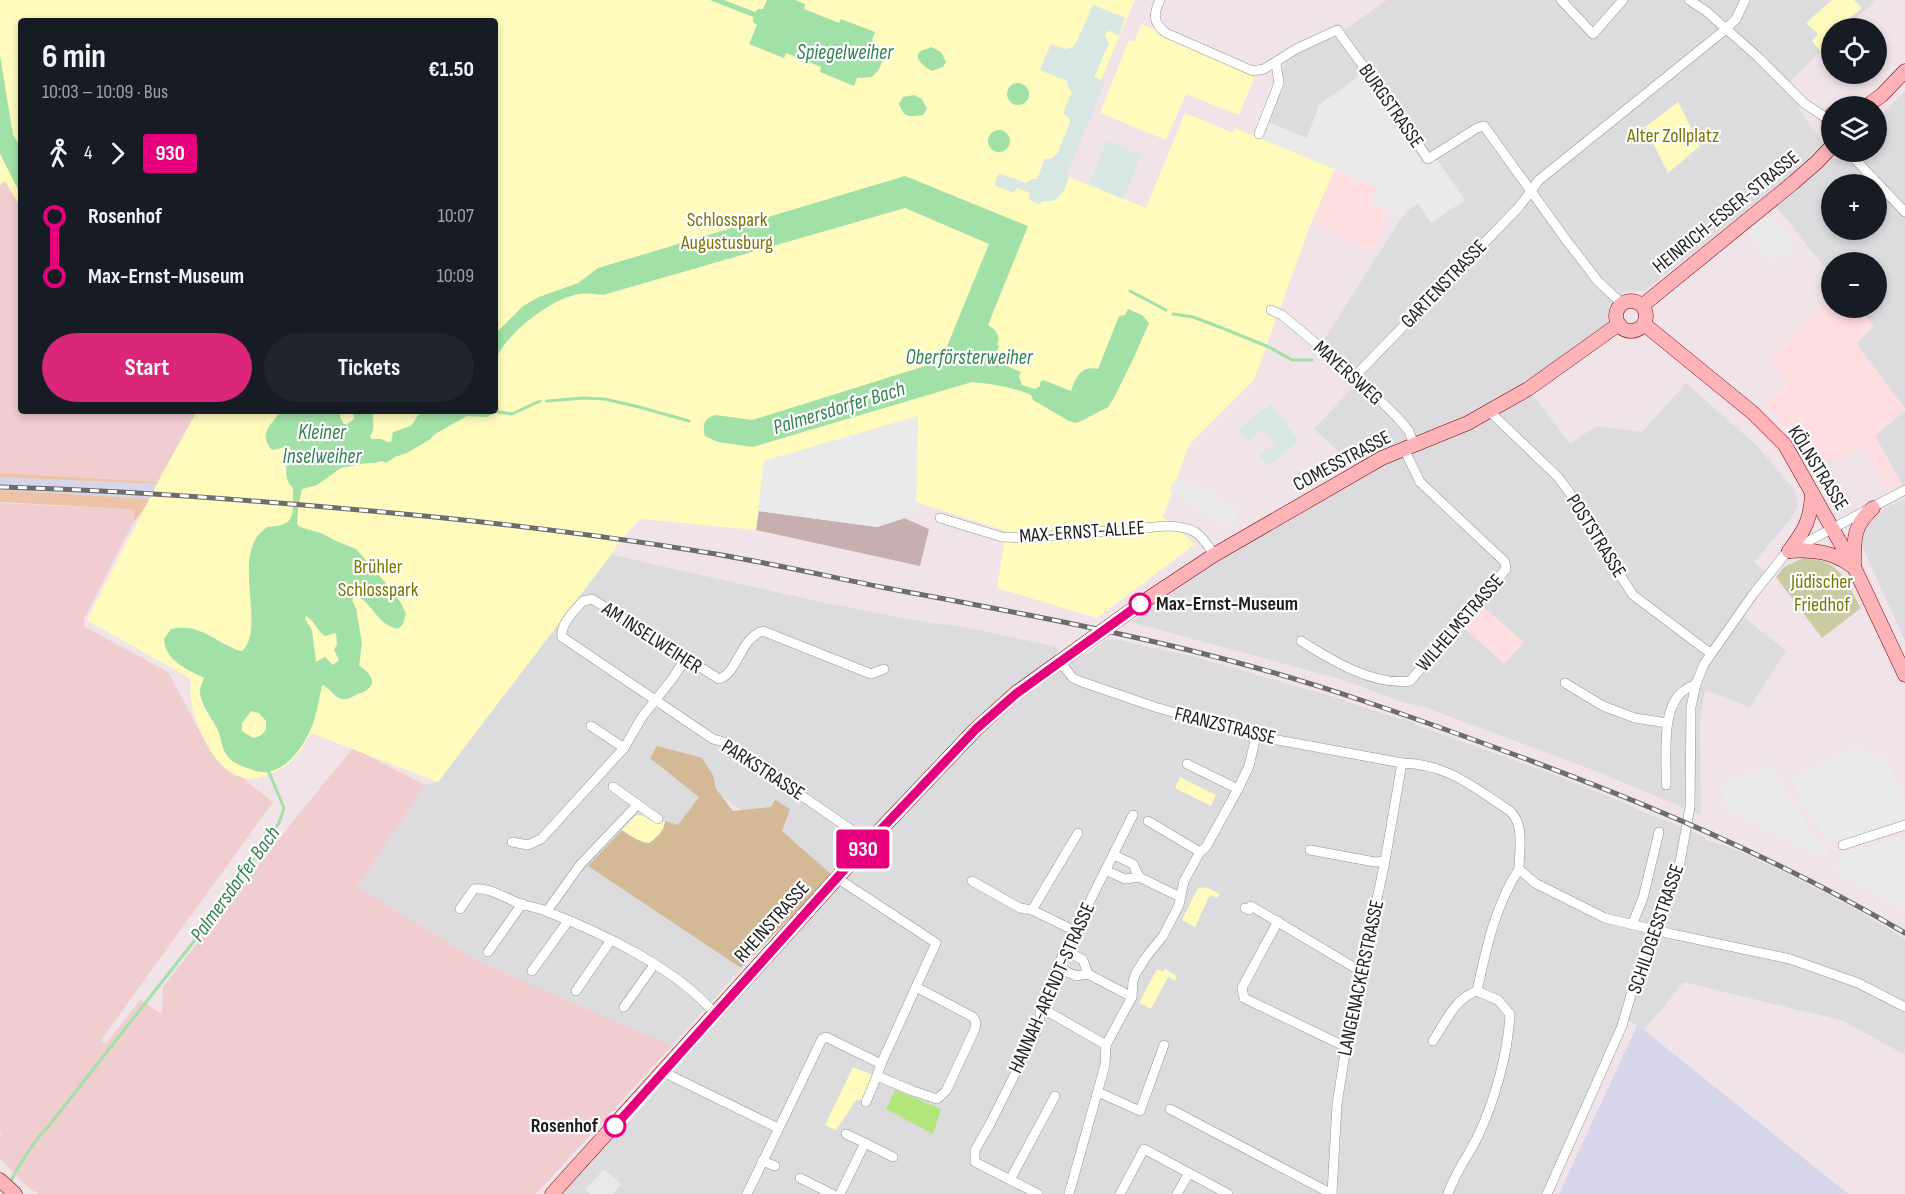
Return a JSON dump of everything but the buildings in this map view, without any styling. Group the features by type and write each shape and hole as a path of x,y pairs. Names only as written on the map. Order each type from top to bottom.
{"main road":[{"path":"1881,96 1905,71"},
{"name":"HEINRICH-ESSER-STRASSE","path":"1642,305 1821,159"},
{"path":"1630,300 1642,305 1646,312 1644,324 1631,331 1622,328 1616,315 1619,307 1630,300"},
{"name":"COMESSTRASSE","path":"1087,641 1214,555 1358,471 1468,423 1528,389 1619,324"},
{"name":"KÖLNSTRASSE","path":"1644,324 1753,413 1785,445 1854,567 1905,675"},
{"path":"1790,551 1808,522 1812,492"},
{"path":"1854,567 1855,532 1873,508"},
{"path":"1790,551 1808,549 1825,552 1854,567"},
{"name":"RHEINSTRASSE","path":"552,1194 869,842 988,717 1087,641"},
{"path":"0,1180 15,1194"}],"street":[{"path":"1160,0 1155,19 1159,28 1166,33 1253,70 1264,69 1276,63 1279,83 1259,134"},
{"path":"1561,0 1593,34 1623,0"},
{"path":"1689,0 1706,11 1758,57 1804,103 1821,114"},
{"name":"GARTENSTRASSE","path":"1354,376 1519,207 1539,180 1726,30 1736,19 1746,0"},
{"name":"BURGSTRASSE","path":"1276,63 1296,49 1337,30 1428,159 1477,128 1484,126 1532,190"},
{"path":"1858,162 1905,212"},
{"path":"1532,190 1597,280 1622,304"},
{"name":"MAYERSWEG","path":"1271,310 1282,315 1298,328 1397,417 1409,431 1409,447"},
{"name":"POSTSTRASSE","path":"1489,411 1558,477 1572,495 1633,595 1710,653"},
{"name":"WILHELMSTRASSE","path":"1301,641 1346,666 1384,681 1398,683 1410,681 1506,570 1505,562 1420,482 1413,471 1409,447"},
{"name":"SCHILDGESSTRASSE","path":"1547,1194 1622,1026 1644,950 1672,885 1686,836 1692,775 1690,717 1696,684 1704,663 1778,561 1790,551 1905,490"},
{"name":"MAX-ERNST-ALLEE","path":"940,518 1002,537 1025,538 1167,526 1184,527 1196,532 1204,539 1214,555"},
{"name":"AM INSELWEIHER","path":"574,613 583,601 592,599 719,680 723,678 750,639 763,631 871,674 884,669"},
{"name":"PARKSTRASSE","path":"574,613 563,627 562,637 713,739 724,742 869,842"},
{"path":"512,842 528,845 540,839 624,748 642,717 674,678 685,659"},
{"name":"FRANZSTRASSE","path":"1059,661 1073,678 1082,682 1155,707 1256,736 1402,763 1433,766 1453,774 1516,817 1519,823 1519,869"},
{"path":"1565,683 1603,706 1635,718 1667,723"},
{"name":"SCHILDGESSTRASSE","path":"1666,785 1667,723 1675,700 1687,688 1696,684"},
{"path":"591,726 624,748"},
{"path":"1069,1194 1105,1065 1106,1045 1132,997 1136,973 1163,936 1179,905 1184,881 1238,789 1249,766 1256,736"},
{"name":"LANGENACKERSTRASSE","path":"1170,1108 1332,1194 1337,1104 1346,1047 1385,861 1402,763"},
{"path":"1187,764 1238,789"},
{"path":"613,788 658,819"},
{"path":"547,911 580,866 637,805"},
{"name":"HANNAH-ARENDT-STRASSE","path":"1010,1180 975,1162 975,1150 1038,1028 1040,1007 1057,967 1133,815"},
{"path":"1148,821 1200,852"},
{"path":"1843,845 1905,825"},
{"path":"1032,910 1078,832"},
{"name":"SCHILDGESSTRASSE","path":"1632,925 1643,898 1659,832"},
{"path":"1310,850 1375,862 1385,861"},
{"path":"1114,855 1132,864 1139,877"},
{"path":"1477,991 1487,945 1498,910 1509,884 1519,869 1535,883 1605,918 1790,959 1858,983 1905,1007"},
{"path":"1105,870 1125,879 1139,877 1180,897"},
{"path":"837,878 936,943 866,1102"},
{"path":"972,881 1020,908 1032,910 1075,931"},
{"path":"460,909 474,889 482,888 547,911 611,940 654,964 687,987 715,1014"},
{"path":"488,952 522,904"},
{"path":"1245,908 1249,910 1251,906 1362,972"},
{"path":"532,971 568,921"},
{"path":"1278,921 1242,988 1244,998 1346,1047"},
{"path":"576,991 611,940"},
{"path":"1065,950 1083,960 1088,974"},
{"path":"624,1007 654,964"},
{"path":"1057,967 1076,976 1088,974 1132,997"},
{"path":"878,1076 913,1091 937,1098 946,1091 975,1029 976,1022 972,1017 916,987"},
{"path":"1433,1041 1460,1000 1467,994 1477,991 1498,1000 1510,1014 1510,1025 1494,1094 1478,1134 1448,1194"},
{"path":"1040,1007 1106,1045"},
{"path":"747,1194 790,1101 823,1037 881,1064"},
{"path":"1098,1092 1140,1111 1164,1045"},
{"path":"663,1072 778,1128"},
{"path":"1038,1194 1010,1180 1055,1096"},
{"path":"846,1134 893,1158"},
{"path":"840,1194 865,1143"},
{"path":"1120,1194 1144,1149 1228,1194"},
{"path":"762,1161 775,1166"},
{"path":"1178,1194 1189,1173"},
{"path":"800,1178 832,1194"}],"shaded area":[{"path":"1387,0 1876,0 1856,18 1821,18 1821,51 1786,85 1804,103 1798,108 1821,140 1821,162 1887,162 1887,109 1905,91 1905,409 1856,343 1873,326 1866,318 1887,318 1887,252 1821,252 1821,262 1767,195 1644,291 1624,292 1609,306 1608,323 1528,389 1570,444 1596,426 1642,432 1686,383 1755,444 1794,489 1798,506 1790,520 1754,562 1768,575 1739,613 1786,651 1750,707 1705,690 1700,723 1701,815 1598,772 1424,707 1405,703 1340,679 1131,622 1300,505 1358,470 1314,429 1363,376 1324,340 1400,220 1418,203 1428,159 1423,163 1406,140 1367,85 1365,80 1368,78 1364,72 1319,105 1307,138 1265,121 1284,65 1297,51 1343,31"},
{"path":"1093,5 1125,18 1119,35 1111,31 1106,32 1105,36 1109,43 1094,77 1105,82 1067,175 1069,176 1064,190 1057,199 1043,201 1039,204 1028,199 1030,193 1017,188 1014,193 994,185 999,173 1026,183 1031,179 1037,179 1045,159 1053,158 1058,152 1070,122 1063,113 1072,92 1067,81 1040,70 1051,44 1066,49 1073,47"},
{"path":"1361,74 1422,163 1434,155 1465,200 1431,223 1418,203 1400,220 1388,211 1371,204 1378,187 1264,140 1270,123 1307,138 1319,105"},
{"path":"1107,141 1141,155 1123,199 1089,184"},
{"path":"1335,169 1378,187 1371,203 1388,211 1373,251 1311,223"},
{"path":"3,177 18,203 18,414 196,414 161,482 0,473 0,179"},
{"path":"1767,212 1795,246 1773,263 1746,232"},
{"path":"1821,307 1821,318 1867,318 1874,326 1856,344 1905,409 1875,436 1901,484 1887,492 1863,445 1813,470 1790,432 1765,406 1788,380 1770,361"},
{"path":"1271,404 1299,441 1268,466 1259,455 1275,443 1264,429 1248,441 1238,429"},
{"path":"1905,411 1905,489 1875,436"},
{"path":"918,416 916,502 912,516 877,527 759,511 764,461"},
{"path":"0,473 161,482 160,484 0,477"},
{"path":"0,477 160,484 164,500 0,490"},
{"path":"1177,479 1186,484 1190,480 1239,509 1236,514 1239,516 1230,528 1169,490"},
{"path":"0,490 152,499 133,523 135,511 127,509 0,502"},
{"path":"1905,498 1905,641 1853,526"},
{"path":"0,503 135,511 133,523 84,619 85,627 168,672 212,754 273,802 101,1040 106,1044 140,1000 162,1014 163,987 353,748 425,785 357,887 478,961 672,1046 536,1194 38,1194 25,1185 0,1158 2,1133 0,1132"},
{"path":"759,511 877,527 904,518 929,529 920,566 756,530"},
{"path":"608,554 820,602 924,622 959,626 1058,647 1055,664 1087,654 1106,640 1119,640 1195,657 1331,696 1399,719 1402,718 1541,770 1630,805 1704,837 1706,840 1729,847 1782,871 1857,910 1905,939 1905,1055 1844,1021 1684,982 1644,1030 1623,1017 1547,1194 556,1194 837,878 720,795 641,890 741,968 672,1046 478,961 357,887 425,785 438,782"},
{"path":"1482,606 1524,642 1504,664 1464,628"},
{"path":"657,746 702,758 713,775 716,789 733,811 771,807 775,800 790,809 782,831 832,875 741,968 588,866 622,830 632,837 663,830 665,821 678,825 699,797 650,758"},
{"path":"1854,746 1884,757 1905,801 1905,818 1853,840 1826,840 1791,781"},
{"path":"1770,765 1818,842 1831,846 1827,857 1806,849 1728,809 1720,784"},
{"path":"1905,835 1905,911 1837,871 1840,854"},
{"path":"1637,1026 1644,1030 1848,1194 1559,1194"},
{"path":"895,1090 941,1109 933,1134 886,1109"},
{"path":"604,1169 621,1184 613,1194 590,1194 585,1190"}],"green space":[{"name":"Schlosspark Augustusburg","path":"0,0 1135,0 1101,80 1067,176 1146,208 1185,113 1233,133 1235,128 1335,169 1311,223 1254,380 1189,445 1163,517 1195,544 1097,618 997,588 1006,531 916,502 918,416 764,461 756,530 640,519 617,545 438,782 311,733 298,754 284,767 258,778 236,775 227,770 212,753 198,726 191,700 191,679 87,620 195,414 498,414 498,18 18,18 18,203 5,181 0,185"},
{"path":"1832,0 1854,0 1862,8 1850,18 1821,18 1821,52 1812,41 1818,34 1806,23"},
{"path":"1141,24 1256,74 1239,115 1186,94 1166,140 1100,113 1129,40 1134,42"},
{"name":"Alter Zollplatz","path":"1678,102 1700,146 1668,173 1645,127"},
{"name":"Jüdischer Friedhof","path":"1803,558 1825,562 1840,572 1861,608 1822,638 1776,577 1784,567"},
{"path":"1180,777 1216,795 1211,806 1175,788"},
{"path":"641,815 652,821 665,821 660,834 649,843 638,840 622,830 635,816"},
{"path":"1202,887 1220,894 1217,898 1210,895 1195,927 1182,920 1198,888"},
{"path":"1157,969 1163,972 1165,969 1177,976 1175,981 1168,977 1151,1009 1139,1003"},
{"path":"853,1067 875,1076 864,1101 857,1099 836,1130 825,1125"}],"water":[{"name":"Spiegelweiher","path":"710,0 724,0 755,12 763,9 767,0 795,0 805,4 804,9 839,23 841,19 875,32 872,40 881,54 881,64 871,77 857,78 854,86 820,72 821,67 786,53 784,58 749,44 757,25 753,22 753,17"},
{"path":"931,47 941,52 946,62 943,67 932,71 921,62 918,56 918,53"},
{"path":"0,55 13,135 18,142 18,189 0,154"},
{"path":"1018,83 1026,86 1029,94 1026,102 1018,105 1010,102 1007,94 1010,86"},
{"path":"914,95 922,99 927,109 923,115 908,116 901,109 899,104 903,97"},
{"path":"999,130 1007,133 1010,141 1007,149 999,152 991,149 988,141 991,133"},
{"name":"Oberförsterweiher","path":"905,176 1028,226 988,325 998,336 997,345 999,346 994,360 1021,372 1019,377 1022,385 1035,389 1043,380 1071,391 1080,373 1087,369 1098,369 1119,316 1125,315 1128,309 1142,315 1149,323 1108,407 1076,423 1033,400 1031,395 1024,392 1003,386 972,382 753,447 718,442 705,436 705,422 716,415 752,420 941,361 989,244 905,208 603,295 582,294 568,297 531,319 509,339 498,355 498,331 523,306 539,297 578,283 598,268"},
{"name":"Kleiner Inselweiher","path":"279,414 340,414 344,424 347,424 354,419 353,414 373,414 371,439 388,442 391,442 393,432 411,426 419,414 492,414 487,417 467,416 407,453 386,463 382,461 341,468 317,485 302,489 297,524 356,549 401,603 406,614 403,624 398,629 390,626 379,618 366,603 355,596 352,600 356,608 362,643 359,666 371,677 372,684 363,692 344,699 339,698 322,685 312,727 293,757 275,770 264,772 238,764 231,760 224,751 217,728 200,696 204,678 184,668 173,659 165,647 164,639 171,629 190,628 237,650 242,651 248,642 251,629 249,564 251,549 260,533 267,527 289,521 293,512 293,488 288,482 286,472 290,446 272,450 266,439 270,425","holes":["306,616 325,636 336,633 337,644 334,650 339,660 333,665 325,657 316,662 312,630 305,619","251,711 259,713 266,721 266,730 260,736 253,738 242,731 242,723"]}],"waterway":[{"name":"Palmersdorfer Bach","path":"1130,291 1166,310"},
{"name":"Palmersdorfer Bach","path":"1173,314 1193,317 1222,328 1269,347 1292,360 1312,360"},
{"name":"Palmersdorfer Bach","path":"547,401 605,399 689,421"},
{"name":"Palmersdorfer Bach","path":"498,412 512,414 540,401"},
{"name":"Palmersdorfer Bach","path":"9,1184 33,1145 213,917 279,823 284,808 268,770"}],"railway":[{"path":"0,487 126,492 295,504 559,531 740,558 1148,640 1269,671 1434,725 1551,768 1757,855 1807,879 1905,933"}],"bus line":[{"name":"930","path":"615,1126 869,842 988,717 1055,664 1140,604"}],"place":[{"name":"Max-Ernst-Museum","path":"1140,604"},
{"name":"Rosenhof","path":"615,1126"}],"park label":[{"name":"Brühler Schlosspark","path":"378,578"}]}
